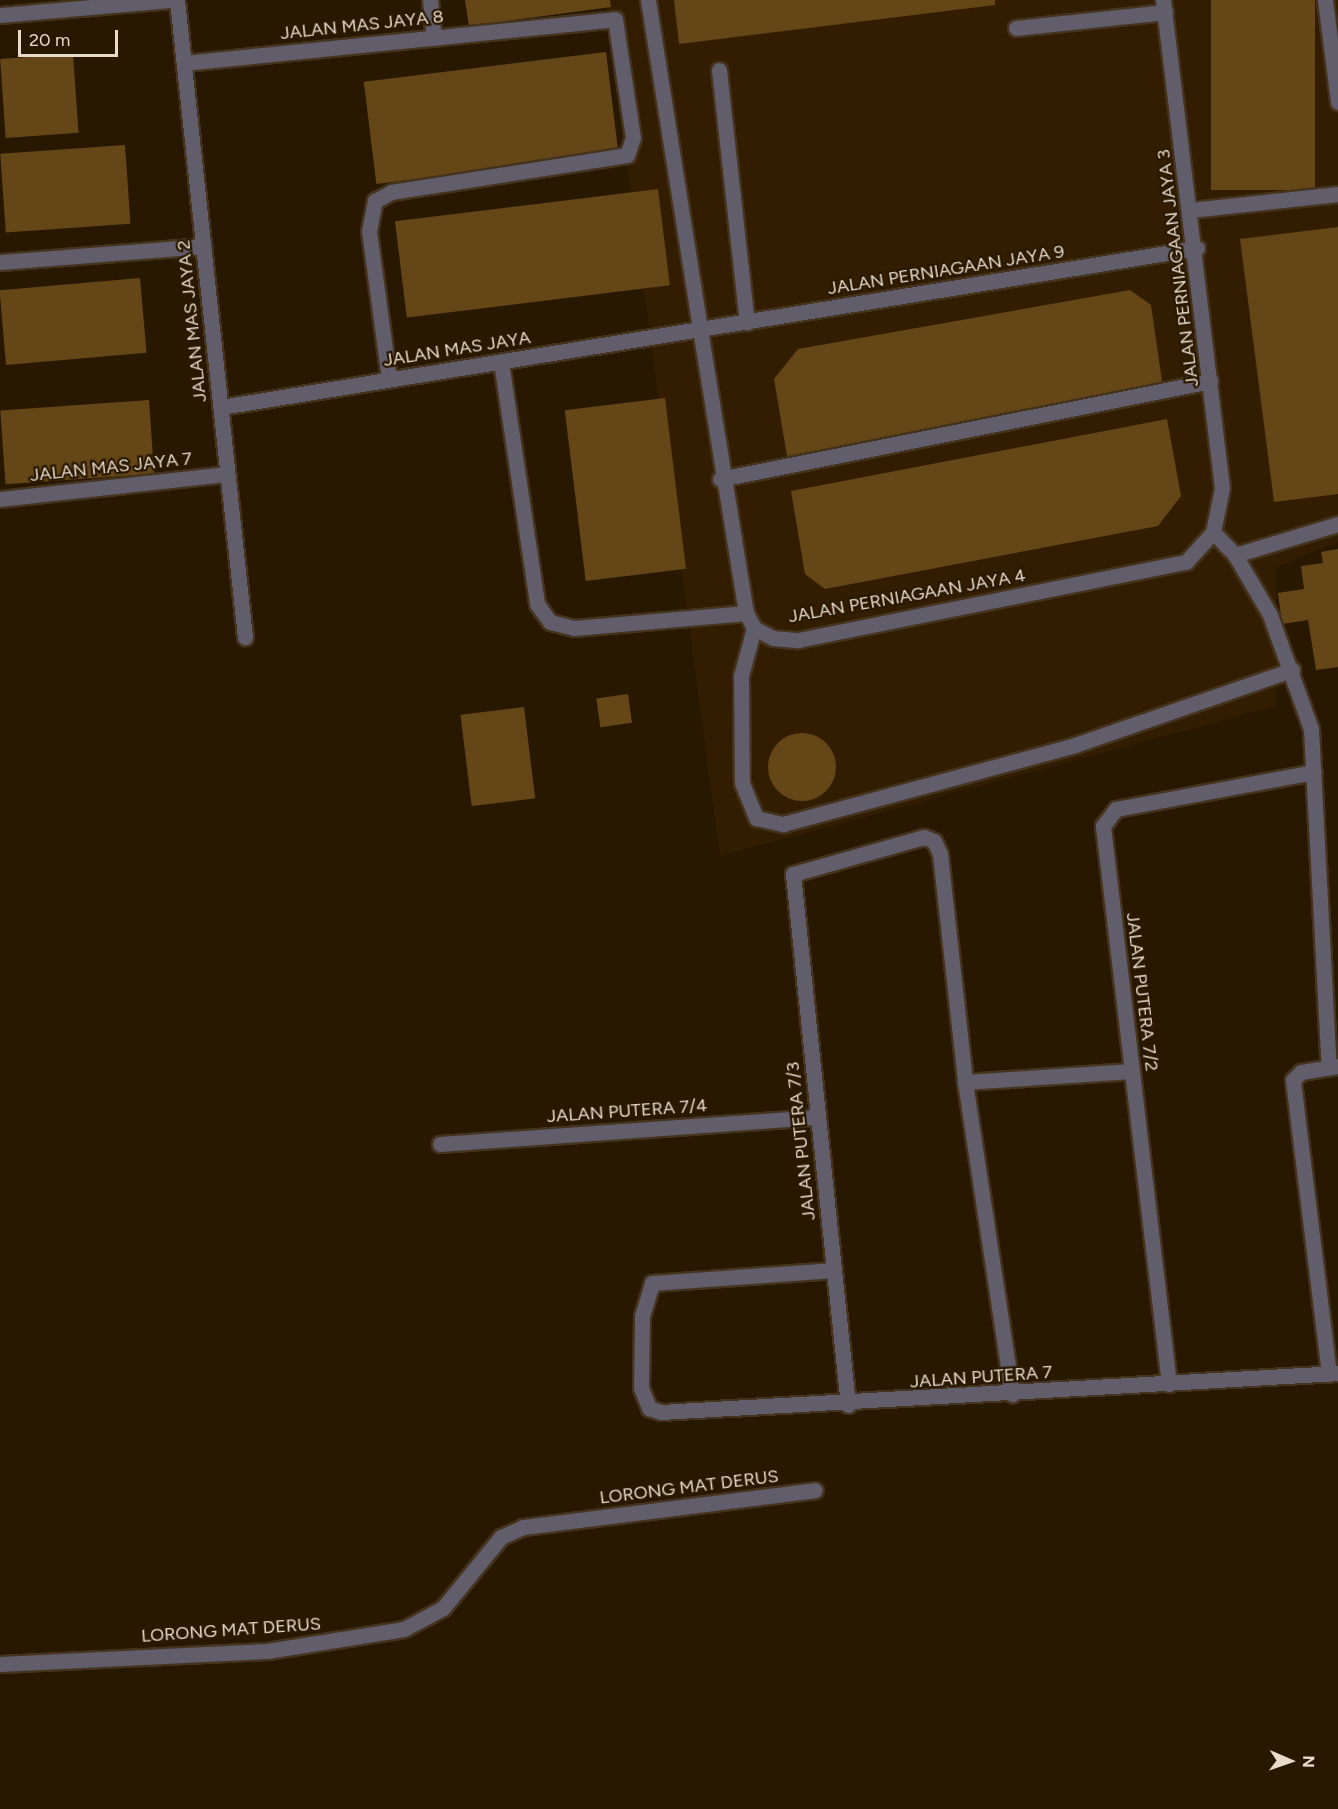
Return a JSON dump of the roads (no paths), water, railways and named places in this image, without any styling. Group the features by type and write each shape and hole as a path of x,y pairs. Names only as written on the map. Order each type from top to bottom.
{"street":[{"path":"0,15 171,0"},
{"name":"JALAN MAS JAYA 2","path":"177,0 245,637"},
{"path":"430,0 434,38"},
{"path":"648,0 700,329 720,478 746,613 754,628 741,676 742,783 756,818 783,824 1075,745 1292,670"},
{"path":"1325,0 1338,102"},
{"path":"1016,28 1164,6"},
{"name":"JALAN PERNIAGAAN JAYA 3","path":"1164,6 1197,248 1222,488 1214,532"},
{"name":"JALAN MAS JAYA 8","path":"184,63 615,19 633,138 627,155 391,192 375,201 369,231 389,379"},
{"path":"719,70 747,322"},
{"path":"1191,210 1338,194"},
{"path":"0,262 203,246"},
{"name":"JALAN PERNIAGAAN JAYA 9","path":"700,329 1197,248"},
{"name":"JALAN MAS JAYA","path":"220,407 700,329"},
{"path":"501,362 537,604 550,622 574,627 746,613"},
{"path":"720,478 1210,381"},
{"name":"JALAN MAS JAYA 7","path":"0,499 227,474"},
{"path":"1235,555 1338,524"},
{"path":"1214,532 1235,555 1270,615 1292,670 1311,729 1333,1067 1301,1072 1293,1080 1293,1100 1333,1373"},
{"name":"JALAN PERNIAGAAN JAYA 4","path":"754,628 773,638 798,640 1175,564 1198,552 1214,532"},
{"name":"JALAN PUTERA 7/2","path":"1169,1384 1103,837 1107,816 1116,809 1314,772"},
{"name":"JALAN PUTERA 7/3","path":"848,1405 793,874 910,840 934,841 965,1082"},
{"path":"1012,1394 965,1082 1132,1071"},
{"name":"JALAN PUTERA 7/4","path":"440,1144 818,1117"},
{"name":"JALAN PUTERA 7","path":"834,1270 652,1283 642,1316 641,1388 649,1408 661,1412 848,1405 1333,1373"},
{"name":"LORONG MAT DERUS","path":"0,1664 267,1651 404,1629 443,1608 501,1537 523,1527 815,1490"}]}
